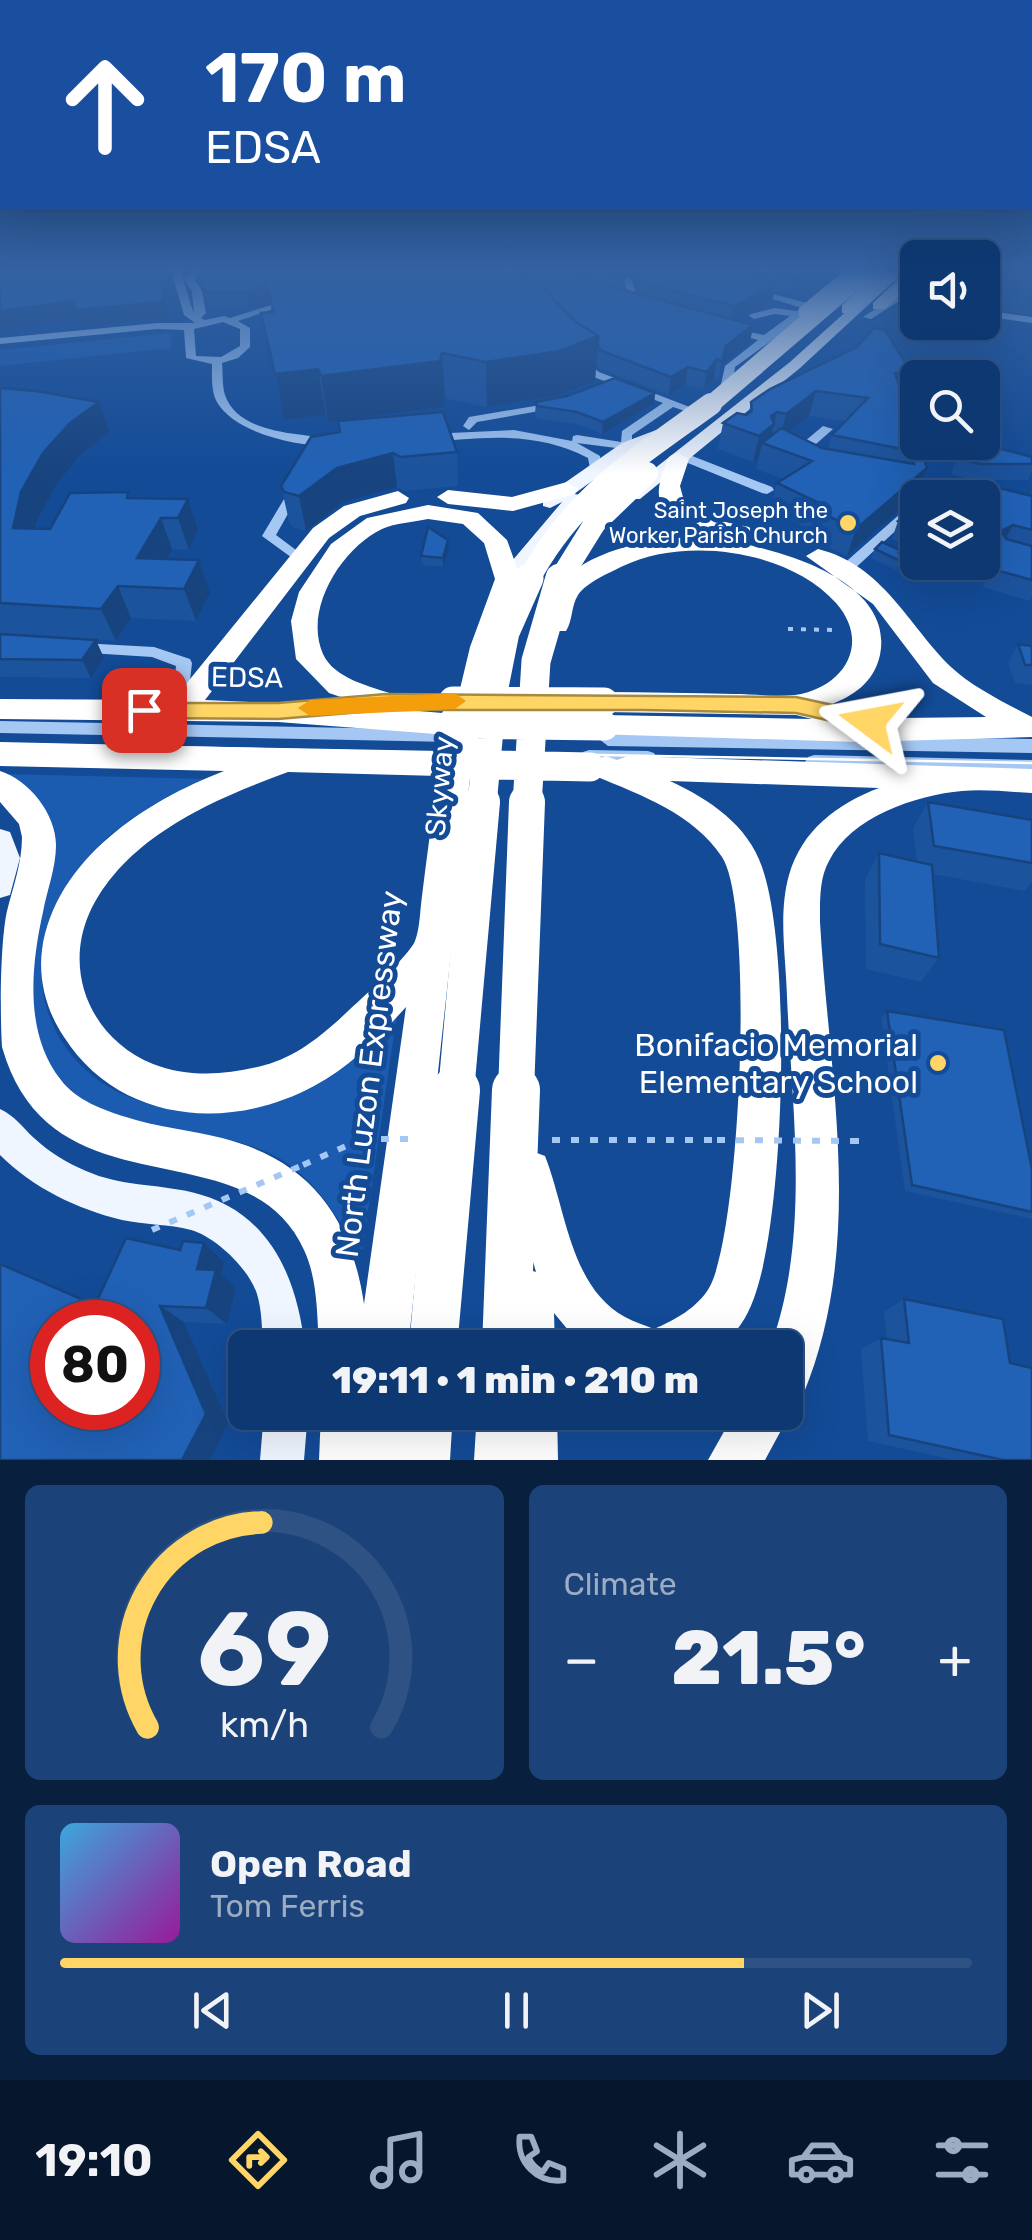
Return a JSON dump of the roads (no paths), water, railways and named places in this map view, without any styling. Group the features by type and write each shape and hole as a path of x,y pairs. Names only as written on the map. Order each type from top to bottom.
{"highway":[{"name":"Skyway","path":"435,1330 492,697 504,632 557,533 598,487 799,338"},
{"path":"507,1330 531,699 545,610 581,540 620,496 812,338"},
{"path":"680,458 669,496 690,519 784,543 846,570 888,605 944,676 1029,733"},
{"path":"180,711 266,608 299,559 332,524 375,503 425,496 513,504 577,488"},
{"path":"451,1330 480,962 454,729 339,686 317,669 306,649 306,608 323,570 340,549 388,518 428,512 460,515 489,532 508,580"},
{"path":"530,1330 529,1172 545,676 566,593 617,559 675,545 739,549 804,570 848,601 861,619 868,645 864,664 845,686 796,705 600,743"},
{"name":"North Luzon Expressway","path":"385,1330 454,778 454,729 508,580"},
{"path":"278,711 386,702"},
{"path":"796,705 906,730 1029,733"},
{"name":"EDSA","path":"0,708 278,711 960,778 1032,781"},
{"name":"EDSA","path":"0,754 288,760 454,729 600,743 906,730"},
{"path":"600,743 702,814 734,850 752,891 758,998 757,1101 746,1248 737,1282 718,1317 703,1330"},
{"path":"288,760 219,785 162,815 132,838 90,884 66,925 60,966 67,1004 91,1047 126,1074 171,1092 206,1096 250,1091 294,1076 328,1055 432,951"},
{"path":"803,1332 816,1250 804,940 807,874 822,843 873,805 914,788 960,778"},
{"path":"0,783 26,809 38,837 34,875 6,989 12,1038 32,1078 47,1096 84,1123 149,1147 238,1166 275,1186 309,1214 325,1236 340,1287 343,1330"},
{"path":"529,1172 563,1278 579,1312 597,1330"},
{"path":"346,1460 347,1430"},
{"path":"370,1460 373,1430"},
{"path":"423,1460 426,1430"},
{"path":"442,1460 444,1430"},
{"path":"501,1460 502,1430"},
{"path":"531,1430 531,1460"},
{"path":"736,1460 755,1430"}],"main road":[{"path":"577,488 628,448 664,432 791,338"},
{"path":"566,593 582,561 625,503 825,338"},
{"path":"508,580 519,538 548,504 664,432"},
{"path":"0,840 6,858 0,886"},
{"path":"0,1127 13,1146 86,1190 122,1201 198,1214 218,1223 263,1266 274,1285 281,1330"},
{"path":"282,1460 284,1430"}],"street":[{"path":"0,341 30,338"},
{"path":"194,338 192,358 217,360 232,358 246,347 246,338"},
{"path":"761,338 767,340"},
{"path":"726,388 730,366 769,338"},
{"path":"570,350 607,385 694,410"},
{"path":"217,360 220,394 228,410 273,433 320,447 346,442"},
{"path":"469,426 473,419 490,414 576,400"},
{"path":"577,488 594,456 581,448 538,436 415,435 469,426 536,428 602,446 628,448 626,434 671,402"},
{"path":"720,426 739,433"},
{"path":"797,456 827,429"},
{"path":"680,458 767,490"},
{"path":"299,559 269,536 308,469"},
{"path":"1000,500 1032,508"},
{"path":"846,570 900,520"},
{"path":"878,542 900,553"},
{"path":"58,646 154,652 184,662 180,711"},
{"path":"0,728 454,729"},
{"path":"0,746 454,729"},
{"path":"600,743 1029,733"},
{"path":"600,743 1032,768"}],"tram line":[{"path":"0,744 1032,763"}],"place":[{"name":"Saint Joseph the Worker Parish Church","path":"848,523"},
{"name":"Bonifacio Memorial Elementary School","path":"938,1063"}]}
